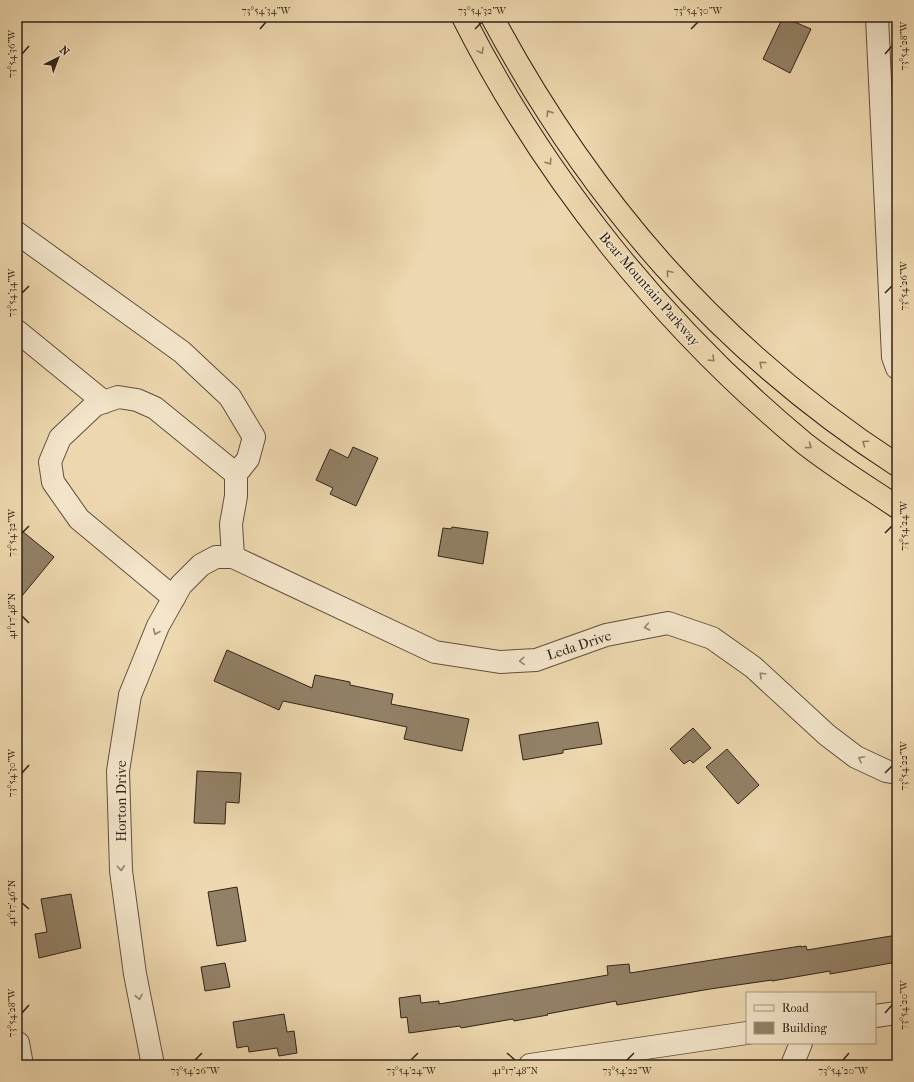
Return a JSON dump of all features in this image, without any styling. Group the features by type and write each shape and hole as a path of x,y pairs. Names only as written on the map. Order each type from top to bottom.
{"highway":[{"name":"Bear Mountain Parkway","path":"463,17 506,96 552,166 602,233 660,303 712,358 774,417 806,444 897,508"},
{"name":"Bear Mountain Parkway","path":"492,17 546,109 574,151 619,212 674,278 714,319 765,366 830,419 897,465"}],"street":[{"path":"877,17 893,357 897,368"},
{"path":"17,233 182,352 230,397 254,437 248,459 236,474 236,496 231,524 233,557"},
{"path":"17,331 104,402"},
{"path":"174,598 79,519 53,482 50,462 60,438 95,405 118,397 137,400 155,408 236,474"},
{"name":"Horton Drive","path":"153,1065 135,974 121,871 118,771 130,695 158,626 181,585 200,565 216,557 233,557"},
{"name":"Leda Drive","path":"233,557 434,652 500,662 536,660 606,635 668,623 712,638 753,667 833,740 856,757 886,771 897,773"},
{"path":"876,1016 897,1013"},
{"path":"530,1065 746,1033"},
{"path":"18,1043 22,1065"},
{"path":"792,1065 801,1044"}],"building":[{"path":"783,17 811,29 790,73 763,59"},
{"path":"353,447 378,458 356,506 330,494 333,488 316,480 330,449 348,458"},
{"path":"17,527 54,557 17,602"},
{"path":"452,527 488,532 483,564 438,556 443,528 451,529"},
{"path":"227,650 312,688 315,675 350,682 350,685 393,694 391,704 469,719 462,751 404,739 407,727 283,701 279,710 214,681"},
{"path":"598,722 602,744 563,750 563,753 523,760 519,735"},
{"path":"693,728 711,748 693,763 690,760 684,764 670,749"},
{"path":"727,749 759,785 738,804 706,767"},
{"path":"197,771 241,773 239,803 226,802 225,824 194,823"},
{"path":"237,887 246,941 217,946 208,892"},
{"path":"71,894 81,948 39,958 35,934 47,932 41,899"},
{"path":"897,935 897,962 830,974 830,971 617,1005 616,1001 514,1021 513,1019 461,1028 460,1026 409,1033 407,1017 401,1018 399,998 420,995 421,1003 439,1001 439,1004 608,975 607,966 629,964 630,973 801,946 806,946 807,950"},
{"path":"225,963 230,987 205,991 201,967"},
{"path":"284,1014 287,1032 294,1031 297,1053 279,1056 277,1048 249,1052 248,1046 237,1048 233,1022"}]}
